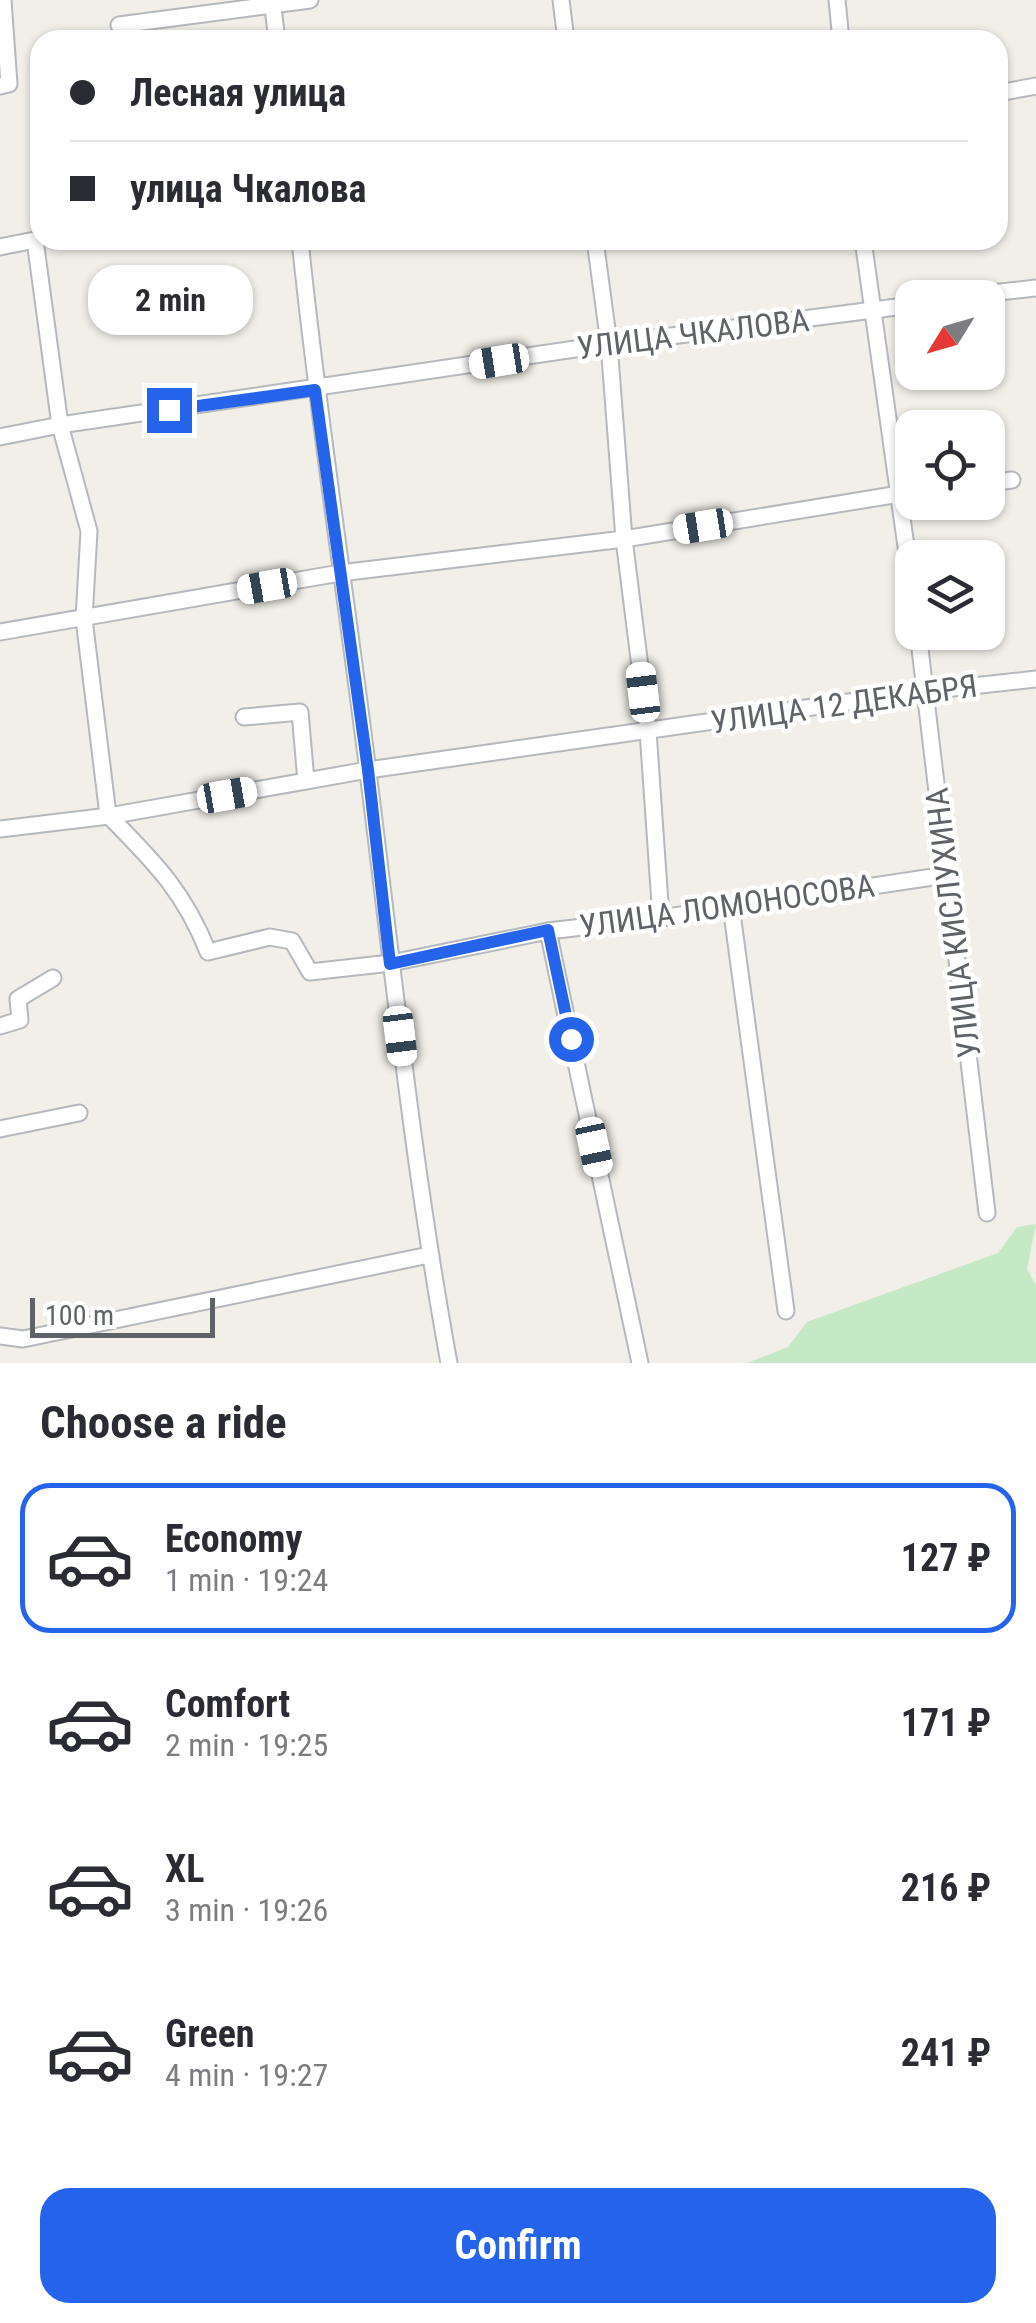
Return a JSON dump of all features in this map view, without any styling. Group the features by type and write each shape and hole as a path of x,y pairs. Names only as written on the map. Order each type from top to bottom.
{"street":[{"path":"0,86 9,84 3,0"},
{"path":"119,25 310,0"},
{"path":"560,0 564,30"},
{"path":"837,0 840,30"},
{"path":"273,4 276,30"},
{"path":"1008,91 1036,86"},
{"path":"0,247 30,241"},
{"path":"39,250 60,425 89,531 84,620 109,815"},
{"path":"301,250 315,390 368,770 390,964 429,1255 450,1363"},
{"path":"595,250 609,344 624,539 648,731 660,918"},
{"path":"864,250 871,312 895,435"},
{"path":"1005,291 1036,288"},
{"name":"УЛИЦА ЧКАЛОВА","path":"0,437 609,344 895,308"},
{"path":"1005,481 1012,480"},
{"path":"0,632 340,573 624,539 895,494"},
{"name":"УЛИЦА КИСЛУХИНА","path":"920,650 987,1213"},
{"name":"УЛИЦА 12 ДЕКАБРЯ","path":"0,829 109,815 368,770 1036,679"},
{"path":"244,718 300,712 306,781"},
{"name":"УЛИЦА ЛОМОНОСОВА","path":"109,815 166,874 197,924 208,952 270,937 292,940 310,972 390,964 548,930 660,918 946,875"},
{"path":"731,906 786,1311"},
{"path":"548,930 640,1363"},
{"path":"0,1026 20,1020 18,999 52,978"},
{"path":"0,1130 79,1113"},
{"path":"0,1336 23,1340 429,1255"}],"green space":[{"path":"1036,1224 1027,1269 1036,1285 1036,1363 747,1363 788,1347 807,1322 998,1253 1017,1227"}],"route":[{"path":"169,410 315,390 368,770 390,964 548,930 571,1039"}]}
